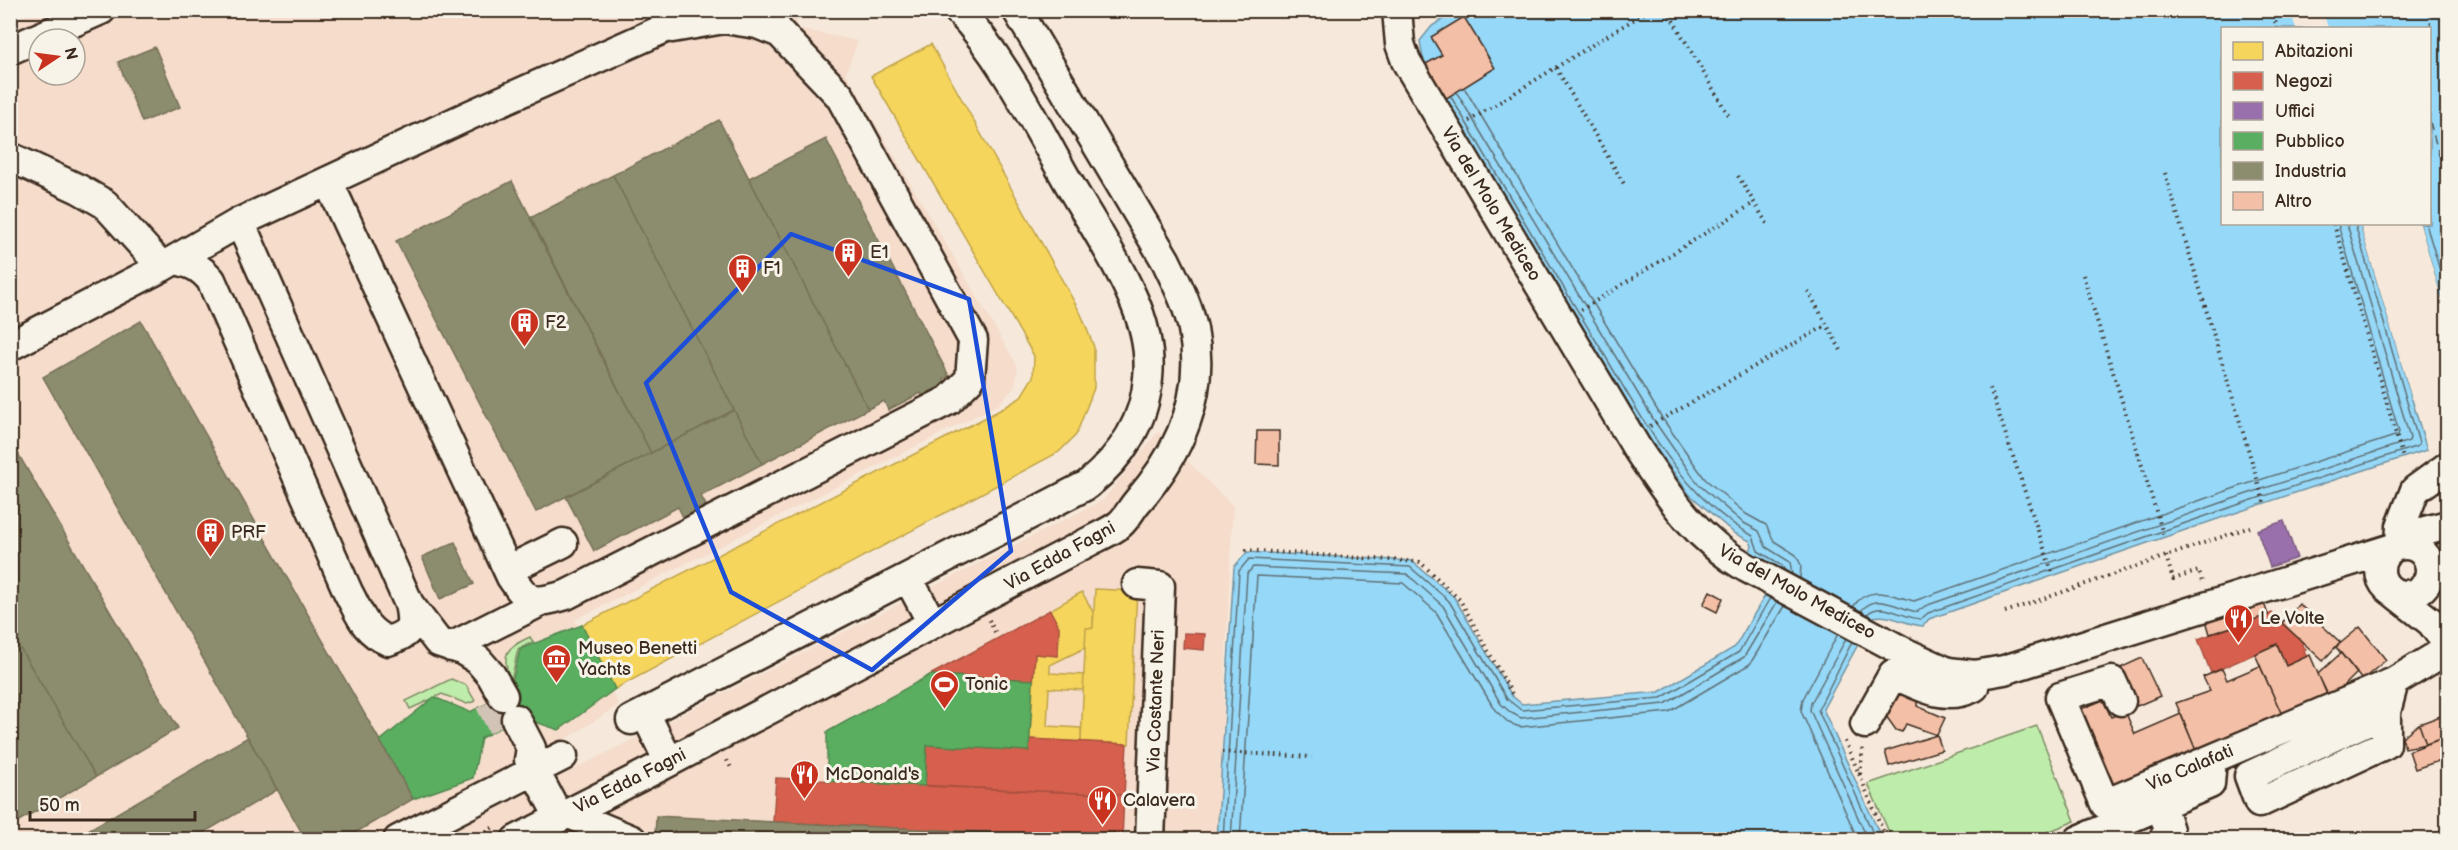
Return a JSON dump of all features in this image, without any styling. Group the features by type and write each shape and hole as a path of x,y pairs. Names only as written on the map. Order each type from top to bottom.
{"street":[{"path":"10,50 101,10"},
{"path":"10,346 168,263 240,222 661,30 694,10"},
{"path":"669,762 638,717 1087,486 1109,466 1124,447 1140,415 1149,369 1146,336 1131,293 997,61 958,10"},
{"name":"Via Edda Fagni","path":"516,840 1092,540 1120,524 1162,473 1183,432 1190,407 1196,362 1193,330 1185,299 1166,261 1017,10"},
{"name":"Via del Molo Mediceo","path":"1397,10 1400,44 1406,60 1638,450 1669,497 1705,539 1747,568 1906,653 1948,672 1976,675 2015,666 2396,546 2425,531 2448,525"},
{"path":"452,647 540,602 566,595 598,580 949,400 970,379 973,340 968,329 840,96 772,22 756,24 724,19 661,30"},
{"path":"1064,176 1103,154"},
{"path":"10,157 79,189 105,204 168,263 192,263 203,270 211,280 363,622 374,635 448,660 469,670 531,748 526,770"},
{"path":"328,181 508,570 528,599 540,602"},
{"path":"240,222 409,604 438,642 478,660 491,675 502,711"},
{"path":"2396,546 2415,490 2448,466"},
{"path":"2338,564 2370,577 2396,593 2411,594 2426,580 2441,548 2448,540"},
{"path":"508,570 563,543"},
{"path":"2431,622 2426,580 2427,559 2416,548 2396,546 2386,553 2380,568 2380,576 2389,589 2431,622 2448,647"},
{"path":"908,578 932,623"},
{"name":"Via Costante Neri","path":"1137,584 1160,586 1150,840"},
{"path":"388,641 403,636 409,630 412,621 409,604"},
{"name":"Via Calafati","path":"2121,701 2112,681 2060,698 2105,804 2394,682 2448,647"},
{"path":"1853,728 1893,674 1939,694 1969,690 1974,687 1976,675"},
{"path":"2386,712 2394,682"},
{"path":"398,840 526,770 563,756"},
{"path":"2079,840 2210,784 2212,759"},
{"path":"526,770 563,815 632,840"},
{"path":"2161,805 2169,830 2163,840"}],"path":[{"path":"1461,126 1649,10"},
{"path":"1667,10 1730,118"},
{"path":"2272,10 2277,27"},
{"path":"1556,68 1624,184"},
{"path":"2165,173 2264,502"},
{"path":"1738,176 1769,227"},
{"path":"1573,315 1754,203"},
{"path":"2334,225 2403,458"},
{"path":"2083,275 2164,537"},
{"path":"1808,291 1843,354"},
{"path":"1643,430 1827,325"},
{"path":"1990,388 2053,575"},
{"path":"2005,612 2250,527"},
{"path":"1245,550 1420,562 1460,600 1512,696"},
{"path":"2166,556 2173,579 2199,571 2204,589"},
{"path":"1853,728 1860,774 1887,840"},
{"path":"1853,728 1887,840"},
{"path":"1222,752 1312,757"},
{"path":"727,760 731,768"}],"highlighted area":[{"path":"791,234 969,299 1011,551 872,670 731,592 646,383"}],"shaded area":[{"path":"38,10 800,10 796,28 858,41 846,73 1018,367 1015,387 999,404 575,620 619,705 563,741 374,839 11,840 11,22"},
{"path":"1158,432 1233,506 1217,839 435,840 1103,500"}],"green space":[{"path":"530,637 533,642 518,649 511,681 506,664 507,653 515,645"},
{"path":"451,679 466,685 475,701 467,704 442,694 410,709 406,701"},
{"path":"2037,726 2075,821 2030,839 1892,839 1868,784"}],"water":[{"path":"1457,10 2447,11 2447,318 2420,225 2431,225 2431,27 2221,27 2221,225 2360,225 2427,450 2240,511 1991,597 1929,619 1923,626 1892,618 1873,617 1823,709 1882,839 1217,840 1234,567 1247,552 1412,561 1454,597 1512,696 1522,704 1659,692 1735,647 1780,570 1749,553 1752,546 1750,541 1734,533 1689,494 1643,430 1424,65 1420,41 1432,26"},
{"path":"2447,832 2447,839 2405,839"}],"pier":[{"path":"2290,11 2323,11 2328,27 2296,27"},
{"path":"2360,225 2363,225 2415,398 2412,399"},
{"path":"2417,225 2420,225 2448,321 2445,319"}],"building: Abitazioni":[{"path":"931,44 1081,314 1094,347 1094,388 1076,435 1059,452 615,689 582,625 1002,409 1020,398 1033,377 1034,356 871,76"},
{"path":"1095,589 1137,591 1129,744 1081,742 1086,628 1093,628"},
{"path":"1082,592 1093,612 1093,628 1086,628 1085,648 1050,665 1050,673 1084,675 1083,690 1049,688 1047,726 1081,728 1081,742 1030,739 1035,654 1058,656 1059,627 1050,610"}],"building: Negozi":[{"path":"1050,610 1059,627 1058,656 1035,654 1033,680 930,675"},
{"path":"2272,613 2303,642 2307,657 2286,666 2277,644 2211,673 2198,639"},
{"path":"1184,633 1205,634 1204,650 1183,648"},
{"path":"1030,739 1127,744 1124,795 925,786 927,745 1029,751"},
{"path":"776,778 1124,795 1122,839 773,822"}],"building: Uffici":[{"path":"2284,521 2297,558 2270,567 2257,530"}],"building: Pubblico":[{"path":"582,625 615,689 559,730 520,717 481,738 473,778 413,799 380,741 434,697 470,712 510,692 520,649"},
{"path":"930,675 1033,680 1029,751 927,745 925,786 827,781 827,732"}],"building: Industria":[{"path":"155,47 180,107 142,122 118,62"},
{"name":"F1","path":"719,120 868,409 762,464 613,175"},
{"name":"E1","path":"826,139 949,376 944,379 947,385 923,398 921,393 888,410 884,401 868,409 749,178"},
{"path":"613,175 734,410 651,453 530,218"},
{"name":"F2","path":"512,181 651,453 536,512 396,241"},
{"name":"PRF","path":"141,321 413,799 343,840 306,840 43,377"},
{"path":"734,410 762,464 701,496 707,507 684,519 678,507 594,551 566,497"},
{"path":"10,440 178,728 96,777 10,631"},
{"path":"455,542 474,584 440,599 422,557"},
{"path":"10,631 96,777 10,826"},
{"path":"248,737 277,790 191,840 71,840"},
{"path":"656,816 1122,839 1122,840 655,840"}],"building: Altro":[{"path":"1464,17 1495,68 1445,99 1424,65 1442,55 1431,37"},
{"path":"1257,431 1279,431 1279,465 1256,464"},
{"path":"1710,591 1723,598 1717,612 1703,605"},
{"path":"2263,600 2268,615 2210,634 2205,617"},
{"path":"2299,604 2340,642 2323,661 2282,623"},
{"path":"2360,627 2386,660 2362,680 2336,647"},
{"path":"2277,644 2286,666 2310,655 2328,697 2283,717 2255,654"},
{"path":"2341,653 2357,673 2342,688 2328,695 2318,674"},
{"path":"2142,658 2160,696 2137,706 2120,668"},
{"path":"2260,666 2283,717 2197,753 2176,703 2210,691 2203,677 2222,669 2227,680"},
{"path":"1898,684 1917,698 1917,706 1945,718 1937,735 1906,724 1902,732 1896,730 1886,716"},
{"path":"2103,700 2111,717 2125,711 2135,734 2181,714 2197,753 2107,791 2074,712"},
{"path":"2446,714 2448,736 2426,744 2419,724"},
{"path":"2419,724 2426,744 2405,748 2402,737"},
{"path":"1937,735 1942,750 1889,766 1885,751"},
{"path":"2448,736 2448,758 2415,769 2409,751"}],"ferry route":[{"path":"2430,27 2431,10"},
{"path":"2431,126 2448,188"}],"tunnel":[{"path":"489,702 502,727"}],"place":[{"name":"E1","path":"849,278"},
{"name":"F1","path":"742,294"},
{"name":"F2","path":"524,348"},
{"name":"PRF","path":"210,558"},
{"name":"Le Volte","path":"2239,644"},
{"name":"Museo Benetti Yachts","path":"557,684"},
{"name":"Tonic","path":"944,710"},
{"name":"McDonald's","path":"804,800"},
{"name":"Calavera","path":"1102,826"}]}
